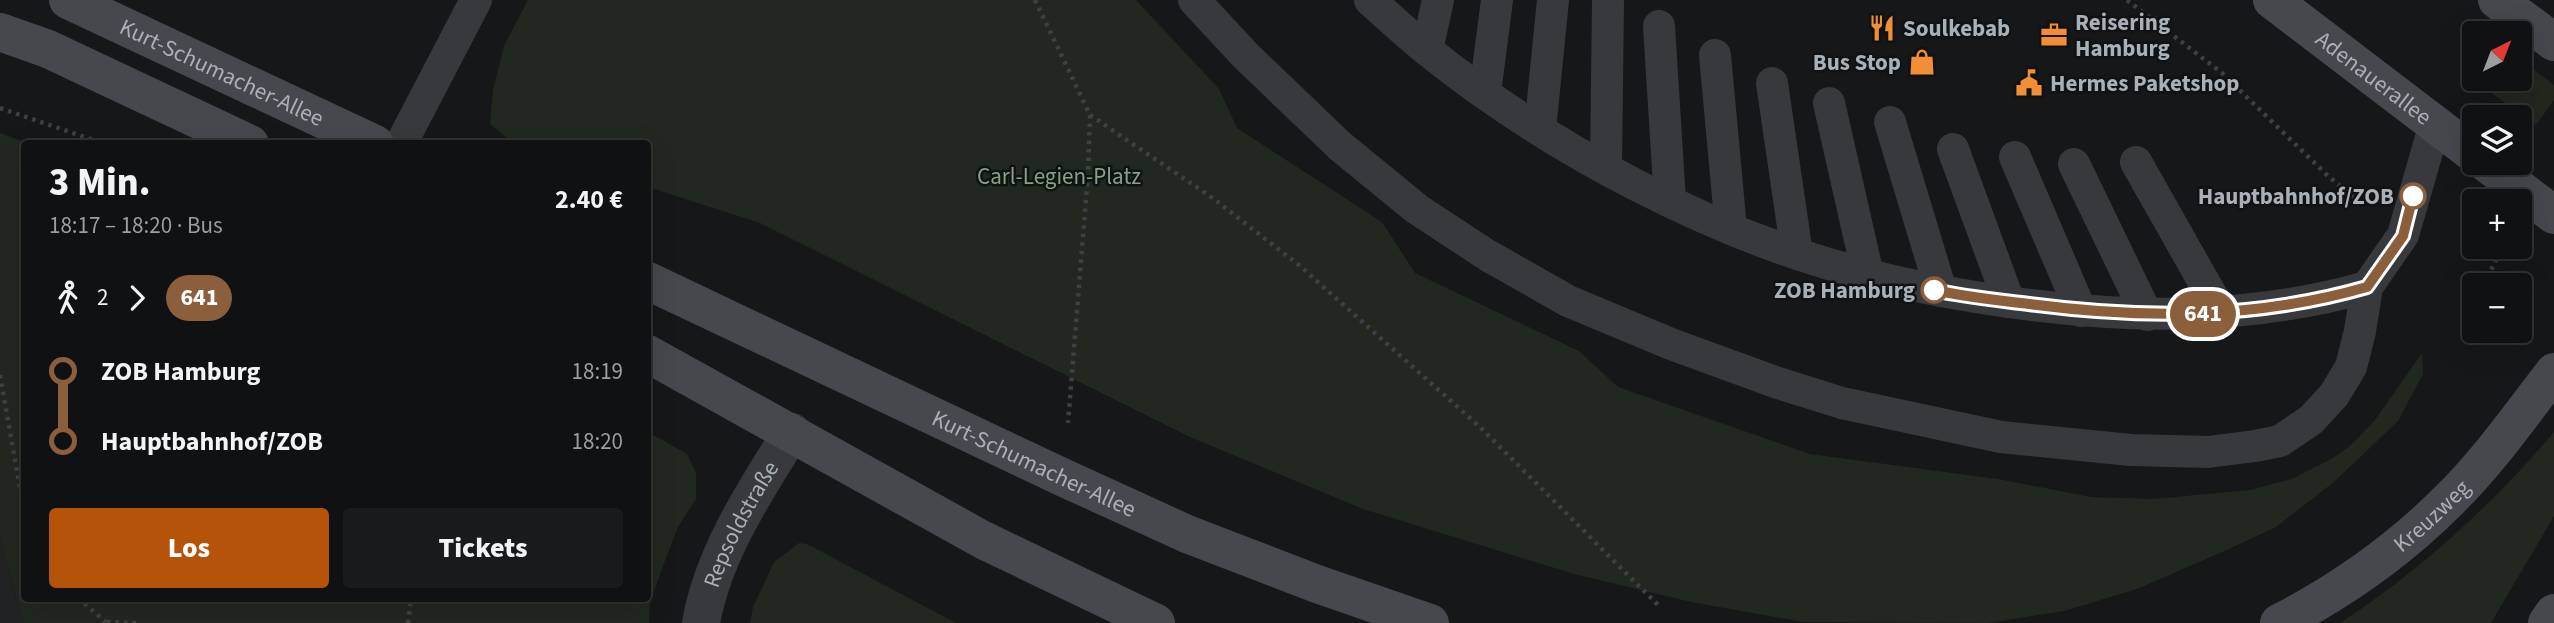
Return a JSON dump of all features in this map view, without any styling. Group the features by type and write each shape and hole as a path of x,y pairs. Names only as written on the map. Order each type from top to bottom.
{"main road":[{"name":"Kurt-Schumacher-Allee","path":"68,0 366,140"},
{"name":"Adenauerallee","path":"2272,0 2462,145"},
{"path":"2497,0 2554,42"},
{"path":"0,32 48,50 241,140"},
{"path":"2502,175 2554,215"},
{"name":"Kurt-Schumacher-Allee","path":"651,282 1062,478 1187,534 1317,584 1430,623"},
{"path":"651,356 983,540 1156,623"},
{"name":"Kreuzweg","path":"2279,623 2354,579 2398,547 2449,501 2489,456 2554,372"},
{"path":"2547,623 2554,613"}],"street":[{"name":"Repsoldstraße","path":"701,623 714,572 761,482 792,432"}],"lane":[{"path":"403,140 476,0"},
{"path":"1194,0 1246,56 1340,146 1417,209 1487,254 1569,301 1671,344 1842,403 2001,437 2131,450 2208,452 2280,441 2311,420 2334,395 2351,367 2361,331 2367,287 2403,236 2435,124"},
{"path":"1370,0 1427,50 1485,93 1540,130 1606,168 1731,229 1797,254 1868,275 2009,302 2081,311 2147,315 2222,314 2275,308 2367,287"},
{"path":"1427,50 1438,0"},
{"path":"1485,93 1497,0"},
{"path":"1540,130 1553,0"},
{"path":"1606,168 1608,0"},
{"path":"1659,26 1670,201"},
{"path":"1715,55 1731,229"},
{"path":"1772,83 1797,254"},
{"path":"1829,103 1868,275"},
{"path":"1890,122 1941,291"},
{"path":"1953,149 2009,302"},
{"path":"2015,157 2081,311"},
{"path":"2136,162 2222,314"},
{"path":"2074,164 2147,315"}],"path":[{"path":"1035,0 1090,115 1088,174 1067,434"},
{"path":"2127,0 2222,73 2328,176 2366,207"},
{"path":"0,108 93,140"},
{"path":"1090,115 1214,199 1300,266 1480,427 1660,607"},
{"path":"0,375 21,494"},
{"path":"83,602 107,623 139,623"},
{"path":"408,623 411,602"}],"shaded area":[{"path":"0,538 23,623 0,623"}],"green space":[{"name":"Carl-Legien-Platz","path":"528,0 1136,0 1219,89 1237,128 1382,222 1415,273 1579,351 1618,387 1810,454 1998,479 2091,497 2153,499 2250,490 2292,479 2333,458 2351,445 2375,420 2422,353 2423,374 2398,421 2334,482 2276,527 2137,589 2064,611 1989,623 1803,622 1691,602 1574,574 1363,509 1190,437 760,223 651,188 651,140 509,140 490,124 493,90 504,46"},
{"path":"2532,68 2554,85 2554,100 2536,125 2532,122 2532,105 2508,105 2489,91 2532,91"},
{"path":"0,133 21,141 21,602 650,602 649,623 23,623 0,538"},
{"path":"2554,432 2554,516 2491,623 2340,623 2427,559 2454,535 2506,485"},
{"path":"651,434 687,454 696,473 696,499 678,527 651,599"},
{"path":"799,543 807,544 956,623 750,623 753,607 774,562"}],"bus line":[{"name":"641","path":"1934,290 2081,311 2147,315 2222,314 2275,308 2367,287 2403,236 2413,196"}],"place":[{"name":"Soulkebab","path":"1882,28"},
{"name":"Reisering Hamburg","path":"2054,35"},
{"name":"Bus Stop","path":"1922,62"},
{"name":"Hermes Paketshop","path":"2029,83"},
{"name":"Hauptbahnhof/ZOB","path":"2413,196"},
{"name":"ZOB Hamburg","path":"1934,290"}]}
